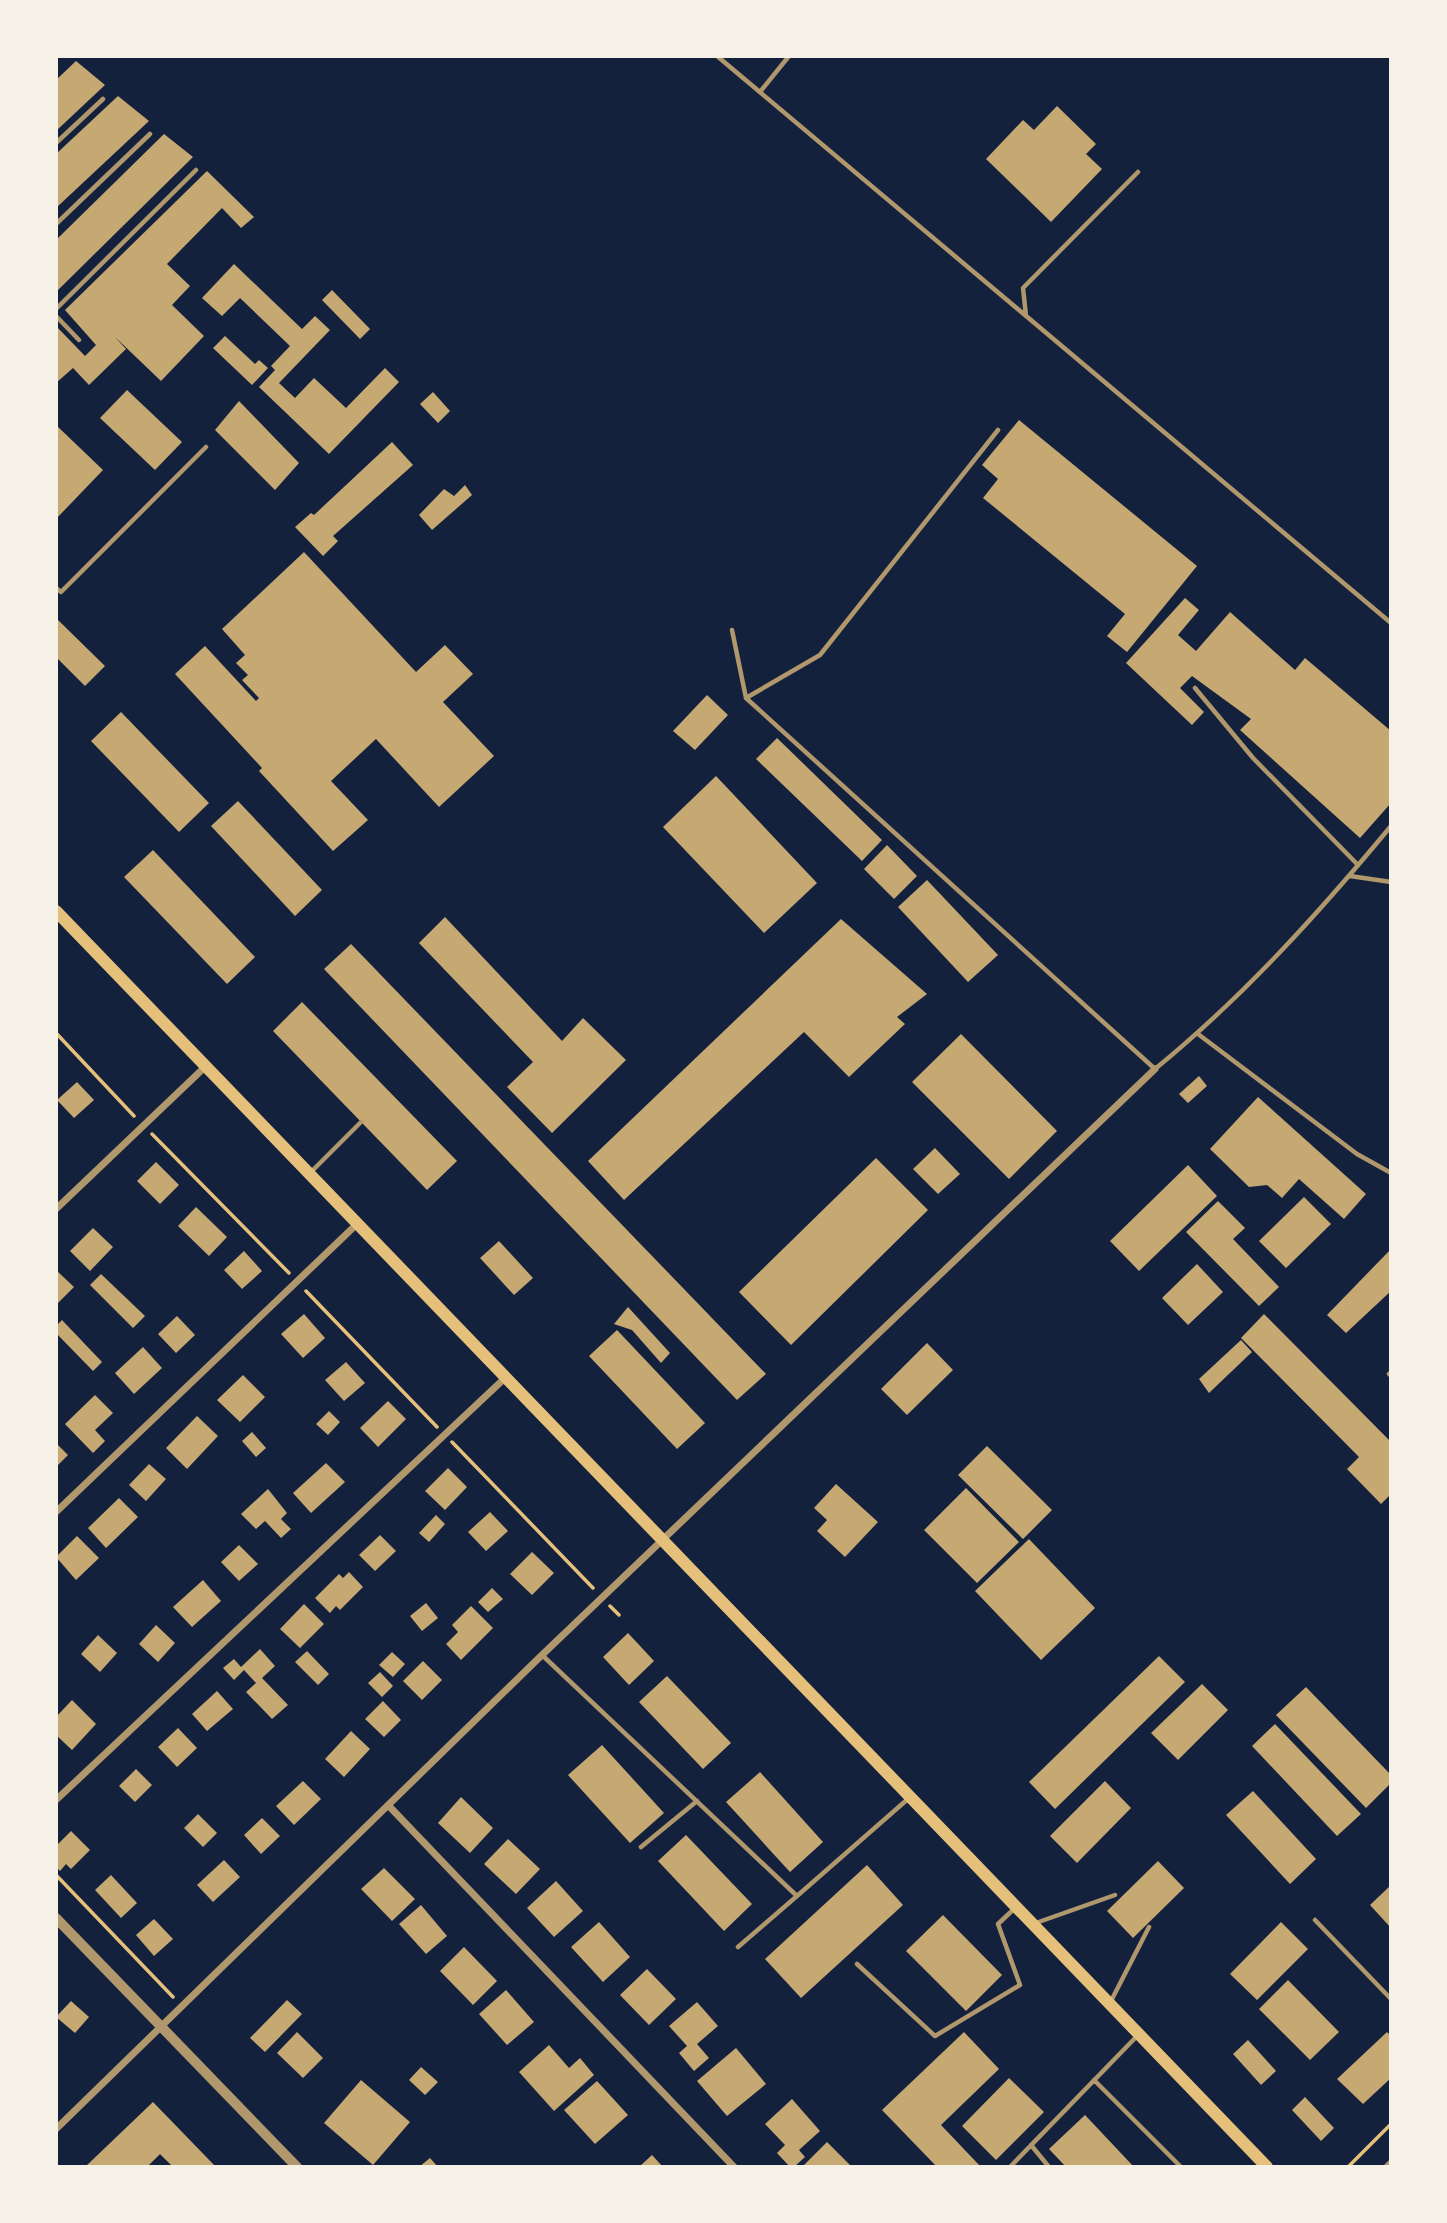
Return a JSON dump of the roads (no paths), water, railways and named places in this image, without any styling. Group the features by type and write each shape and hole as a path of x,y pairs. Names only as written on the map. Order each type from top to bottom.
{"main road":[{"path":"56,911 1268,2167"}],"street":[{"path":"56,1209 207,1065"},
{"path":"56,2129 542,1655 1155,1069"},
{"path":"56,1512 358,1223"},
{"path":"56,1800 505,1378"},
{"path":"388,1805 734,2167"},
{"path":"56,1918 297,2167"},
{"path":"1387,2167 1391,2163"}],"lane":[{"path":"717,56 1391,623"},
{"path":"760,92 789,56"},
{"path":"56,143 103,99"},
{"path":"56,224 150,134"},
{"path":"56,309 196,170"},
{"path":"1026,317 1023,288 1138,172"},
{"path":"56,316 79,340"},
{"path":"746,698 820,655 998,430"},
{"path":"56,588 61,592 206,447"},
{"path":"732,631 746,698 1155,1069 1198,1034 1265,967 1391,827"},
{"path":"1195,688 1253,758 1358,865"},
{"path":"1349,876 1391,882"},
{"path":"1198,1034 1357,1154 1391,1172"},
{"path":"310,1172 361,1122"},
{"path":"542,1655 797,1896"},
{"path":"738,1947 910,1797"},
{"path":"641,1847 697,1801"},
{"path":"1032,1924 1115,1895"},
{"path":"857,1964 935,2036 1020,1985 998,1924 1016,1908"},
{"path":"1315,1920 1391,1999"},
{"path":"1109,2004 1149,1927"},
{"path":"1010,2167 1139,2034"},
{"path":"1094,2080 1181,2167"},
{"path":"1031,2145 1049,2167"}]}
